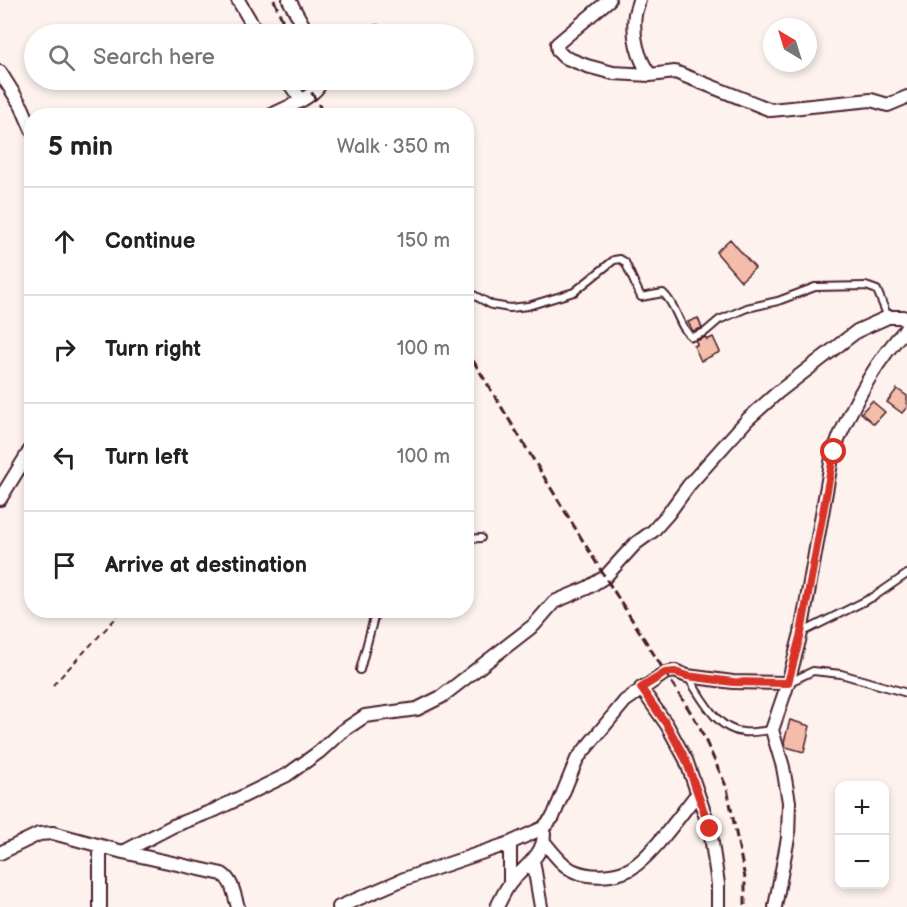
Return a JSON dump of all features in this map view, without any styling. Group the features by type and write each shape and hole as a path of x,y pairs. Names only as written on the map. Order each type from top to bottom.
{"street":[{"path":"238,0 252,24"},
{"path":"289,0 302,24"},
{"path":"609,0 557,44 558,51 564,57 613,73 650,75 675,72 771,110 871,100 888,105 907,97"},
{"path":"639,0 635,14 637,51 640,61 650,75"},
{"path":"0,72 24,113"},
{"path":"294,90 301,100"},
{"path":"286,108 315,90"},
{"path":"123,852 173,826 215,810 287,776 341,732 365,716 417,709 441,697 534,625 554,602 587,588 604,577 635,544 660,522 689,485 748,419 777,393 857,331 888,317 903,317 907,326 876,368 841,432 834,452 801,633 788,683 772,730 783,767 789,801 788,838 775,907"},
{"path":"0,499 24,460"},
{"path":"339,907 404,879 510,843 543,828 553,817 577,759 625,701 665,673 675,672 687,676 733,682 788,683"},
{"path":"641,688 667,725 686,760 710,829 718,884 718,907"},
{"path":"544,842 572,870 591,875 610,875 630,869 650,852 697,794"},
{"path":"496,905 510,883 533,860 544,842 543,828"},
{"path":"0,853 39,834 53,833 100,847 222,874 228,877 231,883 238,907"},
{"path":"510,843 510,883"},
{"path":"100,847 100,907"},
{"path":"533,860 541,907"}],"lane":[{"path":"474,295 492,305 510,308 528,306 574,292 614,260 620,259 625,262 641,297 663,293 675,308 686,332 693,337 705,332 719,320 747,308 778,301 815,287 866,286 877,290 888,317"},
{"path":"474,538 481,538"},
{"path":"801,633 875,596 907,573"},
{"path":"360,670 374,618"},
{"path":"788,683 813,671 841,674 907,693"},
{"path":"687,676 717,719 729,728 742,732 772,730"}],"path":[{"path":"53,685 116,618"}],"building":[{"path":"730,239 755,268 741,281 716,252"},
{"path":"698,318 702,328 693,331 688,322"},
{"path":"706,337 707,340 713,337 720,352 701,361 694,346 697,345 696,341"},
{"path":"897,389 907,396 907,407 902,413 887,402"},
{"path":"872,401 885,412 874,424 861,413"},
{"path":"790,720 810,726 804,752 786,747 784,742"}],"railway":[{"path":"274,0 284,24"},
{"path":"311,90 320,108"},
{"path":"474,362 698,724 727,788 745,878 745,907"}],"route":[{"path":"710,829 686,760 667,725 641,688 665,673 675,672 687,676 733,682 788,683 801,633 834,452"}]}
